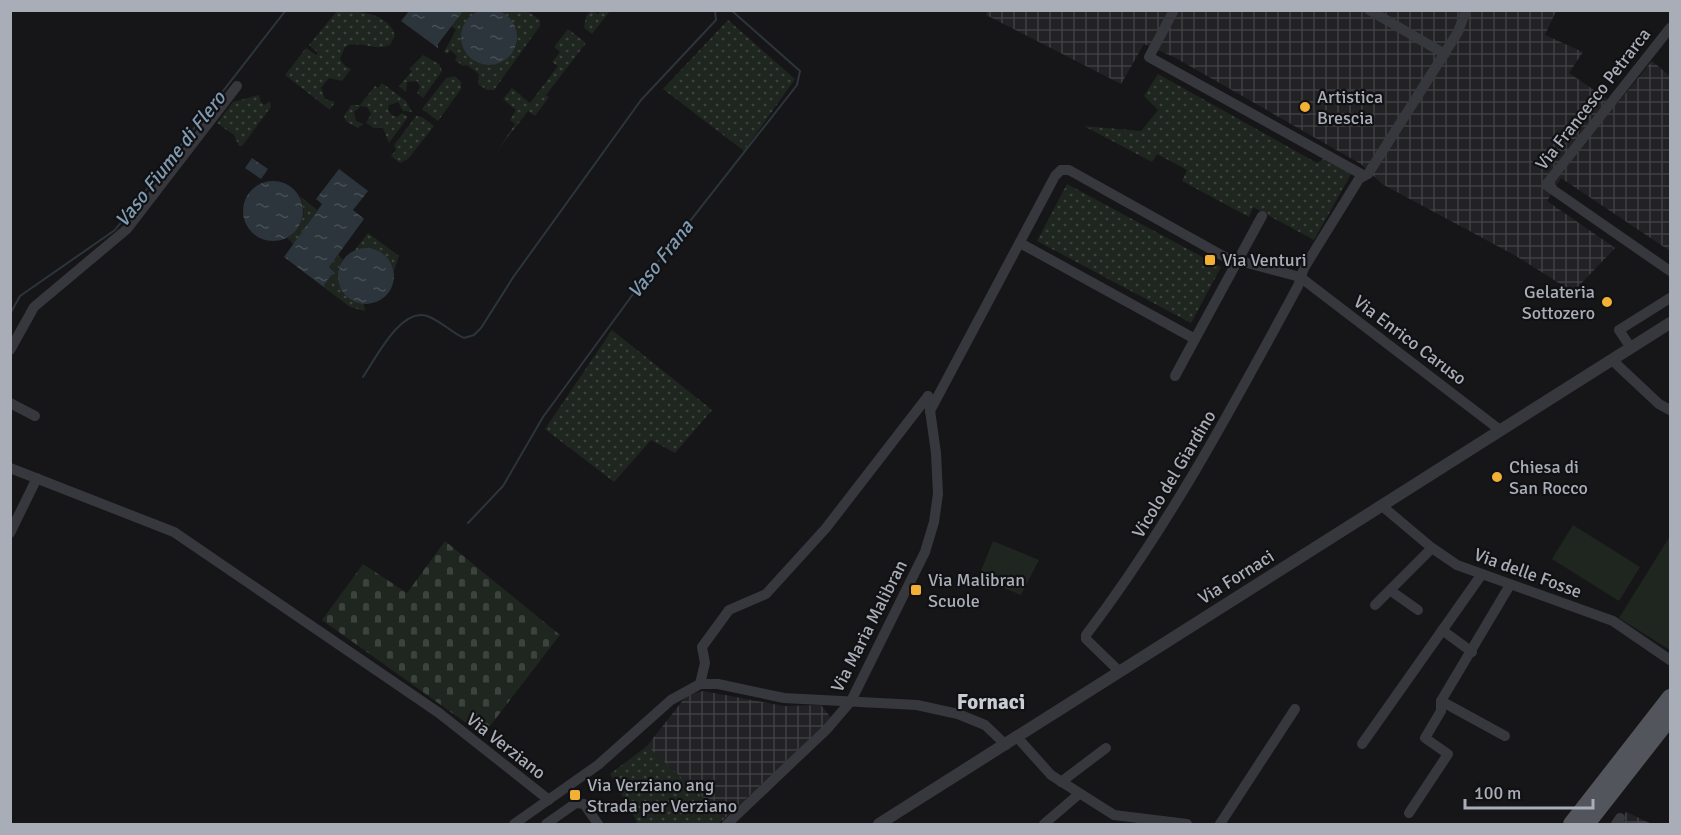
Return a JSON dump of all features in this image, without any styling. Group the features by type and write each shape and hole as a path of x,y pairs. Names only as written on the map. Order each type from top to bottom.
{"main road":[{"path":"1571,825 1671,697"},
{"path":"1587,825 1671,718"}],"street":[{"path":"1174,10 1149,57 1364,175"},
{"path":"1369,10 1445,54"},
{"path":"930,411 1055,176 1062,170 1069,170 1239,263 1300,277 1364,175 1368,174 1445,54 1458,32 1466,10"},
{"name":"Via Francesco Petrarca","path":"1671,28 1546,185 1671,272"},
{"path":"10,350 34,308 127,229 237,86"},
{"path":"1175,376 1239,263 1262,216"},
{"path":"1020,243 1195,339"},
{"name":"Via Enrico Caruso","path":"1300,277 1500,429"},
{"name":"Vicolo del Giardino","path":"1119,670 1086,639 1086,635 1167,520 1228,416 1298,286 1300,277"},
{"path":"1631,348 1619,330 1671,298"},
{"name":"Via Fornaci","path":"879,825 1119,670 1671,323"},
{"path":"1612,360 1659,404 1671,410"},
{"name":"Via Maria Malibran","path":"700,684 705,663 702,647 729,610 766,594 826,528 928,396 936,453 938,494 934,522 925,552 850,701 826,729 727,825"},
{"path":"10,403 36,416"},
{"name":"Via Verziano","path":"10,468 174,532 439,713 549,800 598,765 671,700 700,684"},
{"path":"10,533 37,478"},
{"name":"Via delle Fosse","path":"1382,506 1432,548 1457,565 1612,621 1671,660"},
{"path":"1375,605 1432,548"},
{"path":"1362,744 1482,574"},
{"path":"1409,813 1448,754 1425,738 1441,711 1441,701 1510,585"},
{"path":"1391,591 1418,610"},
{"path":"1442,630 1472,652"},
{"path":"700,684 718,684 784,698 917,705 958,714 985,724 1006,745"},
{"path":"1441,701 1505,736"},
{"path":"1220,825 1295,709"},
{"path":"1017,737 1044,769 1114,815 1187,825"},
{"path":"1061,782 1106,748"},
{"path":"1044,825 1079,794"},
{"path":"514,825 549,800"},
{"path":"546,825 576,803 584,804 598,825"}],"shaded area":[{"path":"987,10 1556,11 1545,35 1583,52 1569,73 1616,105 1652,61 1670,76 1670,251 1561,178 1547,201 1615,248 1573,292 1516,256 1382,184 1361,164 1174,57 1144,44 1121,84 986,15"},
{"path":"703,691 784,706 821,705 832,719 725,818 647,746 687,695"},
{"path":"1626,812 1652,824 1617,824"}],"green space":[{"path":"337,11 371,14 386,22 392,28 395,36 390,45 384,47 356,44 345,47 340,59 345,66 351,69 342,81 329,78 321,88 325,99 335,102 330,110 285,75 306,48 316,55 318,53 309,45"},
{"path":"463,11 527,11 540,20 540,26 494,90 487,90 478,84 479,74 455,60 457,56 450,50 447,54 444,52 456,30 451,26"},
{"path":"591,11 598,14 601,11 610,11 592,34 584,28 586,16"},
{"path":"728,20 795,79 744,151 663,89"},
{"path":"568,29 586,43 546,95 549,97 535,116 528,111 498,150 515,124 510,120 516,110 503,99 512,88 530,103 558,66 552,62 560,52 554,47"},
{"path":"423,55 439,64 442,71 423,98 417,93 420,87 417,81 407,82 406,92 399,86 412,71 409,69"},
{"path":"1158,74 1317,163 1325,158 1351,174 1314,240 1253,207 1249,217 1182,181 1187,170 1157,154 1152,162 1084,126 1141,131 1158,110 1144,96"},
{"path":"455,76 461,82 461,89 438,121 422,109 446,78"},
{"path":"382,83 406,101 412,112 403,111 398,102 389,105 388,110 392,115 397,117 402,113 408,117 389,143 383,128 374,128 366,123 371,114 367,107 361,106 354,112 356,121 363,124 358,128 347,122 344,116 351,105 360,105 375,86 378,88"},
{"path":"259,95 261,102 265,105 270,101 271,107 242,146 239,146 234,135 217,123 233,102"},
{"path":"416,116 422,117 434,126 408,159 400,163 391,156 396,150 394,145"},
{"path":"1067,184 1221,267 1191,323 1037,241"},
{"path":"300,196 317,210 294,244 287,238 302,220 303,208"},
{"path":"368,233 399,256 394,271 392,265 379,252 367,249 354,251"},
{"path":"338,255 343,260 338,269 364,305 365,311 350,307 325,288 324,285 334,272 329,267"},
{"path":"612,330 712,410 675,453 651,440 614,482 545,429"},
{"path":"1573,525 1640,567 1619,601 1552,559"},
{"path":"1670,536 1670,650 1619,618"},
{"path":"445,541 560,635 483,735 322,620 363,564 407,593"},
{"path":"993,541 1039,560 1021,595 978,578"},
{"path":"647,746 725,818 718,824 638,824 610,774"}],"water":[{"path":"484,9 494,9 509,17 515,26 517,37 515,48 509,57 494,65 484,65 473,60 466,53 461,42 461,32 466,21 473,14"},
{"path":"409,11 463,11 438,44 438,48 401,21"},
{"path":"252,158 268,169 261,179 245,168"},
{"path":"339,169 368,191 353,210 364,219 329,267 334,272 324,285 325,288 284,257 322,204 316,199"},
{"path":"267,181 279,181 290,186 298,194 303,211 301,223 290,236 279,241 267,241 256,236 248,228 243,217 243,205 248,194 256,186"},
{"path":"360,248 372,248 382,252 390,260 394,276 390,292 382,300 372,304 360,304 350,300 342,292 338,282 338,270 342,260 350,252"}],"waterway":[{"name":"Vaso Fiume di Flero","path":"10,314 20,296 115,230 286,10"},
{"name":"Vaso Frana","path":"363,377 390,336 399,326 417,315 427,316 464,338 474,335 481,328 514,276 641,100 716,20 715,10"},
{"name":"Vaso Frana","path":"468,523 503,486 543,417 639,286 797,85 800,71 731,10"}],"place":[{"name":"Artistica Brescia","path":"1305,107"},
{"name":"Via Venturi","path":"1210,260"},
{"name":"Gelateria Sottozero","path":"1607,302"},
{"name":"Chiesa di San Rocco","path":"1497,477"},
{"name":"Via Malibran Scuole","path":"916,590"},
{"name":"Via Verziano ang Strada per Verziano","path":"575,795"}],"district":[{"name":"Fornaci","path":"991,702"}]}
